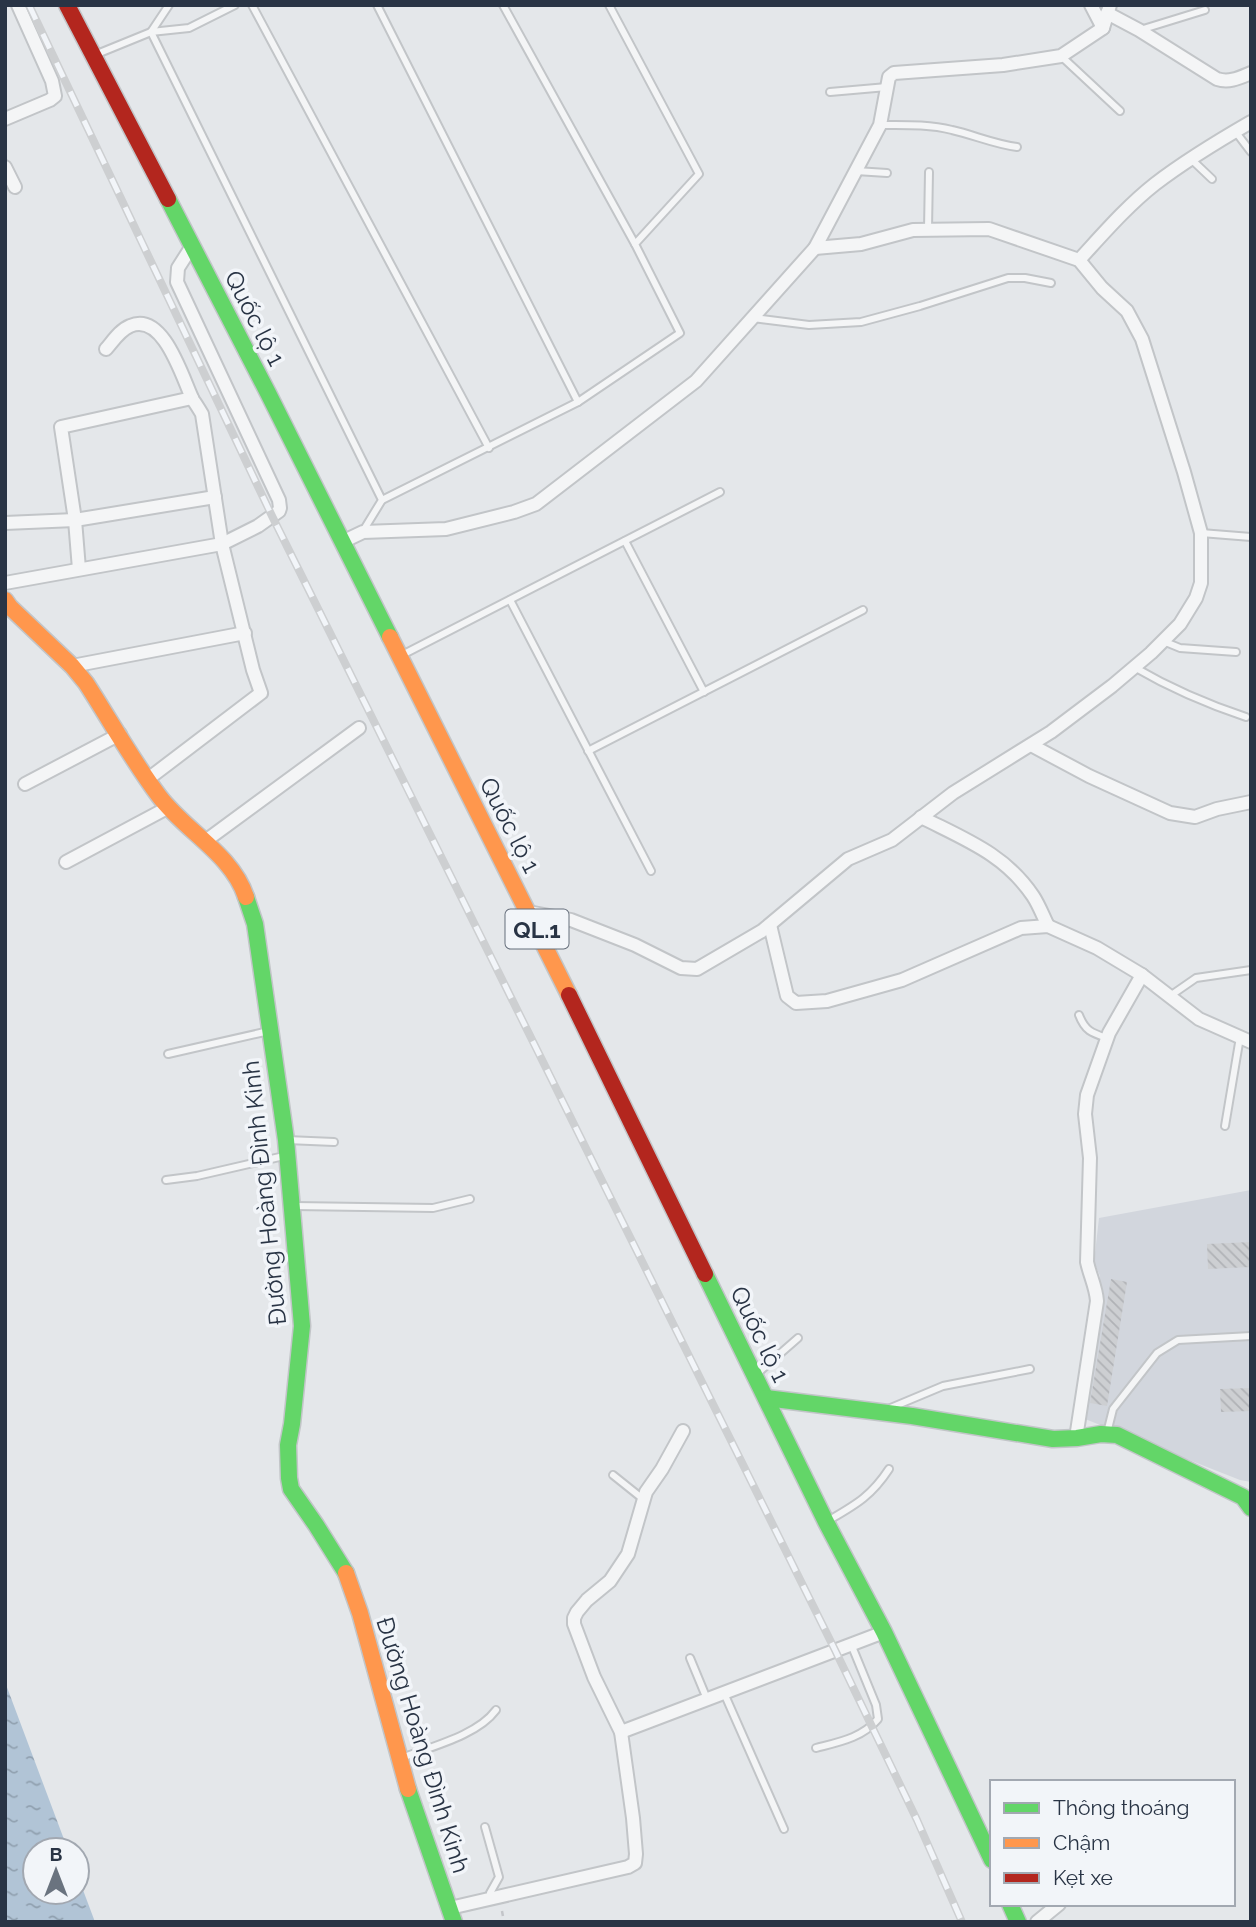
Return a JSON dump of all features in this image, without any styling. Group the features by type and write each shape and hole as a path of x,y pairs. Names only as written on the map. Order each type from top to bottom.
{"main road":[{"name":"Quốc lộ 1","path":"67,5 137,145 192,246 528,912 826,1522 884,1632 990,1856"},
{"name":"Đường Hoàng Đình Kinh","path":"5,600 86,683 160,797 225,862 243,887 250,903 286,1148 303,1326 288,1445 291,1489 346,1574 360,1613 406,1784 452,1915"},
{"path":"766,1398 883,1412 1053,1439 1076,1438 1095,1433 1116,1435 1243,1497 1251,1508"},
{"path":"1011,1906 1018,1922"}],"street":[{"path":"5,119 55,96 52,81 18,5"},
{"path":"1091,5 1103,28"},
{"path":"342,542 363,532 446,529 537,504 696,381 815,248 880,125 889,77 894,72 991,66 1061,56 1103,28 1108,9 1217,79 1224,82 1251,73"},
{"path":"1079,260 1123,213 1155,184 1251,122"},
{"path":"5,167 15,187"},
{"path":"528,912 571,920 635,945 681,968 697,969 762,931 848,859 892,840 953,793 1071,717 1163,641 1180,624 1196,598 1201,583 1201,533 1142,340 1127,311 1102,288 1079,260 989,229 913,230 861,244 815,248"},
{"path":"5,583 222,544 247,532 279,511 280,503 177,282 178,268 192,246"},
{"path":"106,349 129,326 139,324 151,328 170,347 192,398 202,414 222,544 261,693 148,779"},
{"path":"79,569 75,520 61,427 192,398"},
{"path":"5,523 75,520 215,497"},
{"path":"72,666 245,633"},
{"path":"204,842 359,728"},
{"path":"25,784 120,734"},
{"path":"1031,745 1089,776 1170,813 1195,817 1251,802"},
{"path":"66,862 169,807"},
{"path":"921,817 989,851 1017,876 1033,897 1048,926"},
{"path":"770,925 787,996 796,1003 827,1001 902,980 1021,928 1048,926 1097,948 1142,975 1199,1019 1245,1039"},
{"path":"1076,1438 1097,1301 1087,1262 1090,1158 1085,1114 1090,1085 1107,1038 1142,975"},
{"path":"452,1915 490,1900 635,1863 633,1818 621,1732 594,1677 574,1618 587,1600 610,1581 628,1553 646,1492 683,1431"},
{"path":"621,1732 884,1632"},
{"path":"1037,1922 1057,1906"}],"lane":[{"path":"151,32 169,5"},
{"path":"93,56 151,32 189,28 235,5"},
{"path":"252,5 489,448"},
{"path":"377,5 578,402"},
{"path":"363,532 382,500 578,402 680,333 635,244 503,5"},
{"path":"609,5 699,174 635,244"},
{"path":"1139,30 1205,10"},
{"path":"151,32 382,500"},
{"path":"1061,56 1120,111"},
{"path":"830,92 887,87"},
{"path":"880,125 920,125 951,129 1004,146 1017,147"},
{"path":"1235,131 1251,152"},
{"path":"1191,159 1212,179"},
{"path":"856,170 887,173"},
{"path":"928,229 929,172"},
{"path":"754,318 808,325 861,321 920,306 1007,278 1051,283"},
{"path":"400,657 720,492"},
{"path":"1201,533 1251,537"},
{"path":"625,541 704,692"},
{"path":"510,600 651,871"},
{"path":"589,751 863,610"},
{"path":"1163,641 1180,648 1236,652"},
{"path":"1134,667 1205,703 1246,717"},
{"path":"1170,996 1196,978 1251,970"},
{"path":"1079,1015 1088,1032 1107,1038"},
{"path":"168,1054 270,1030"},
{"path":"1225,1126 1245,1039"},
{"path":"166,1180 197,1176 286,1148 334,1142"},
{"path":"292,1206 412,1209 433,1208 470,1199"},
{"path":"1107,1433 1114,1409 1157,1353 1178,1340 1251,1336"},
{"path":"755,1375 798,1338"},
{"path":"883,1412 943,1386 1030,1369"},
{"path":"826,1522 868,1496 889,1469"},
{"path":"613,1475 643,1499"},
{"path":"816,1748 853,1738 871,1727 878,1719 876,1705 851,1644"},
{"path":"690,1658 707,1699"},
{"path":"724,1693 784,1829"},
{"path":"399,1759 477,1728 490,1719 496,1710"},
{"path":"485,1827 499,1877 490,1893 490,1900"}],"shaded area":[{"path":"1251,1190 1251,1482 1085,1419 1100,1276 1094,1262 1099,1218"}],"water":[{"path":"5,1682 63,1836 21,1836 21,1906 89,1906 95,1922 5,1922"}],"building":[{"path":"1251,1242 1251,1267 1208,1269 1207,1244"},
{"path":"1111,1279 1127,1282 1107,1406 1090,1403"},
{"path":"1251,1388 1251,1411 1221,1412 1220,1389"}],"railway":[{"path":"29,5 272,516 835,1650 917,1820 962,1922"}],"traffic: fast":[{"path":"168,199 390,637"},
{"path":"246,897 255,924 286,1140 302,1326 288,1445 289,1478 291,1489 346,1573"},
{"path":"705,1274 826,1522 884,1632 990,1856"},
{"path":"766,1398 912,1416 1053,1439 1117,1435 1243,1497 1251,1508"},
{"path":"408,1789 454,1922"},
{"path":"1011,1906 1018,1922"}],"traffic: slow":[{"path":"5,600 86,683 159,796 219,855 230,868 246,897"},
{"path":"390,637 569,995"},
{"path":"346,1573 360,1613 408,1789"}],"traffic: jam":[{"path":"67,5 168,199"},
{"path":"569,995 705,1274"}]}
